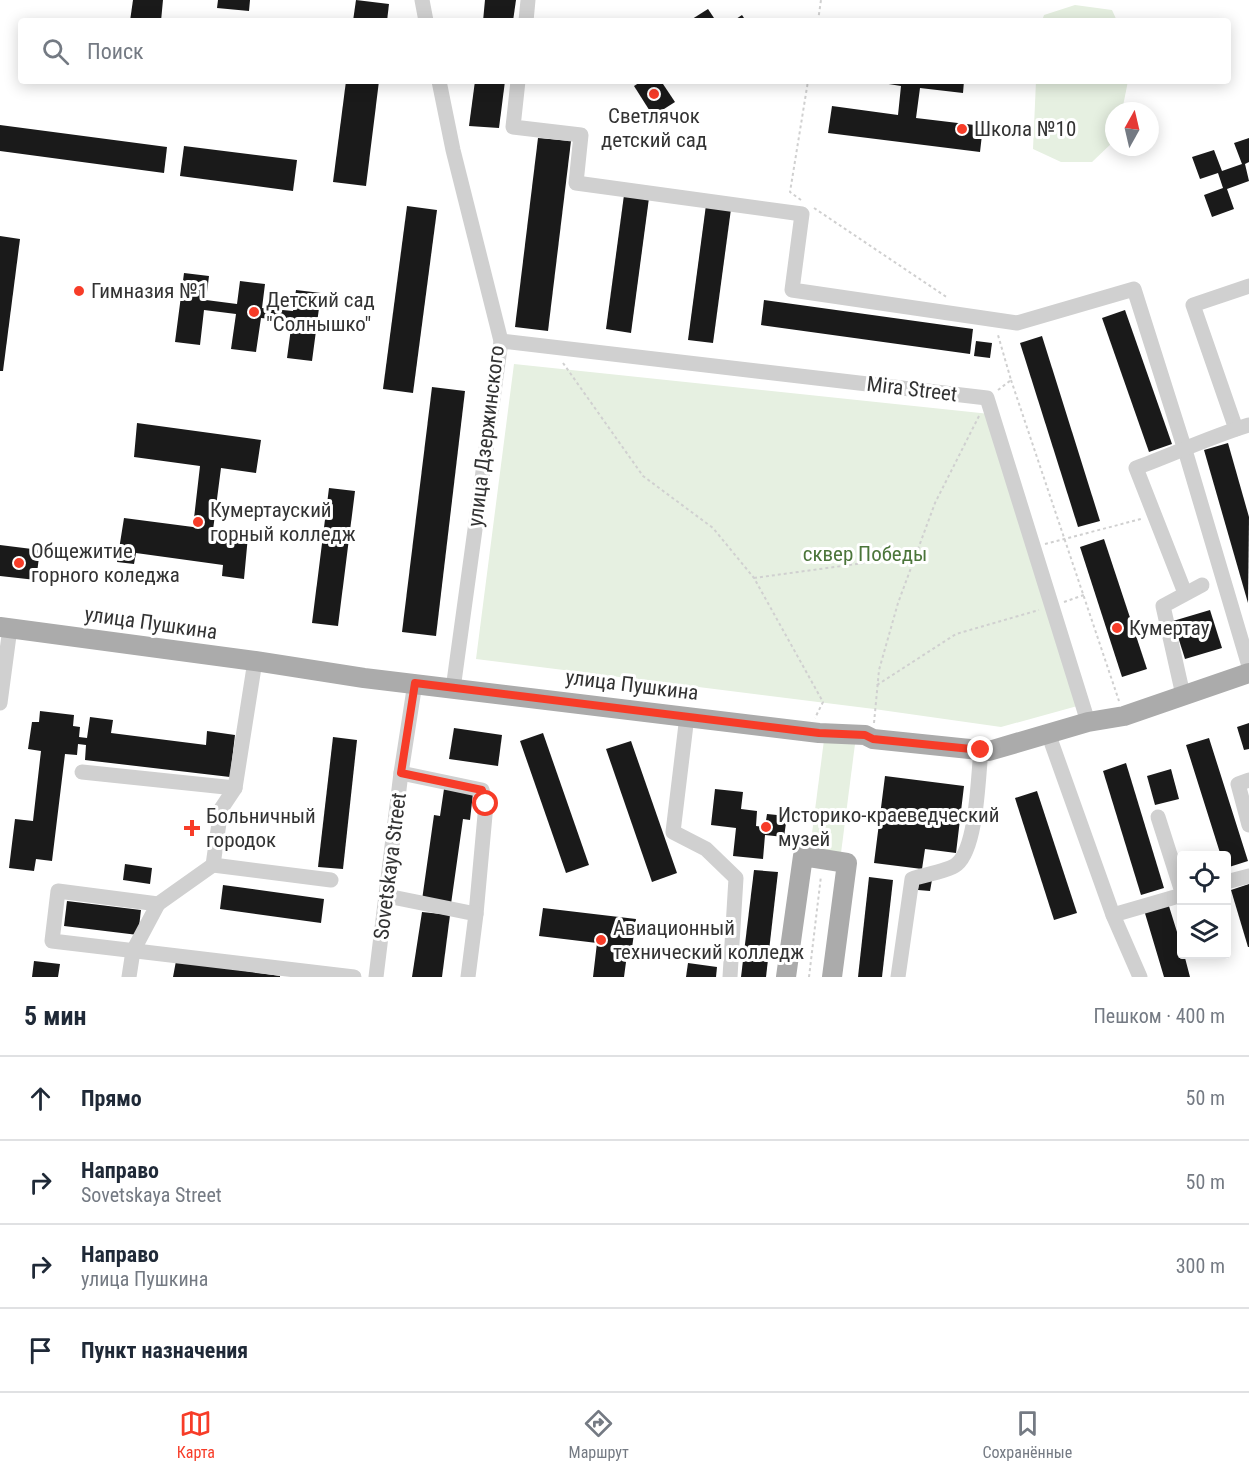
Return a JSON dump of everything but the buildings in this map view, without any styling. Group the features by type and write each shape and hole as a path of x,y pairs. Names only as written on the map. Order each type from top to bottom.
{"main road":[{"name":"улица Пушкина","path":"5,628 255,661 364,678 989,751 1088,722 1124,716 1249,673"},
{"path":"786,977 803,856 848,863 832,977"}],"street":[{"path":"422,0 425,18"},
{"path":"526,18 528,0"},
{"name":"улица Дзержинского","path":"440,84 453,150 501,341 453,688"},
{"path":"518,84 513,127 581,135 576,183 802,214 792,290 1017,323 1134,289 1185,450 1249,666"},
{"path":"1185,593 1136,468 1243,427 1193,305 1249,286"},
{"name":"Mira Street","path":"501,341 987,399 1088,722"},
{"path":"1183,695 1163,606 1202,585"},
{"path":"0,703 5,628"},
{"path":"213,865 221,808 235,788 255,661"},
{"name":"Sovetskaya Street","path":"376,977 401,773 415,683"},
{"path":"687,716 673,832 706,849 736,878 730,977"},
{"path":"1048,733 1113,915 1140,977"},
{"path":"898,977 912,879 956,865 965,853 971,837 981,750"},
{"path":"82,771 235,788"},
{"path":"401,773 482,790 486,804 468,977"},
{"path":"1249,780 1238,784 1249,825"},
{"path":"1158,817 1177,878"},
{"path":"129,977 133,951 158,904 213,865 331,880"},
{"path":"1231,881 1249,876"},
{"path":"158,904 58,891 52,941 354,977"},
{"path":"387,896 476,914"},
{"path":"1113,915 1177,896"}],"path":[{"path":"818,18 821,0"},
{"path":"800,199 790,192 808,84"},
{"path":"810,206 948,298"},
{"path":"998,331 1011,380 1124,716"},
{"path":"551,346 643,476 713,528 754,578 823,702 808,730"},
{"path":"873,739 879,670 898,603 935,503 987,399 1011,380"},
{"path":"1034,547 1154,516"},
{"path":"754,578 915,556"},
{"path":"877,685 956,634 1052,607 1084,595"},
{"path":"809,977 822,870"}],"green space":[{"path":"1075,5 1112,10 1116,18 1043,18 1044,15"},
{"path":"1036,84 1127,84 1124,102 1105,102 1105,150 1092,162 1061,162 1033,149"},
{"name":"сквер Победы","path":"514,364 990,414 1081,705 1001,727 476,659"},
{"path":"824,740 855,744 841,853 810,849"}],"place":[{"name":"Светлячок детский сад","path":"654,94"},
{"name":"Школа №10","path":"962,129"},
{"name":"Гимназия №1","path":"79,291"},
{"name":"Детский сад \"Солнышко\"","path":"254,312"},
{"name":"Кумертауский горный колледж","path":"198,522"},
{"name":"Общежитие горного коледжа","path":"19,563"},
{"name":"Кумертау","path":"1117,628"},
{"name":"Историко-краеведческий музей","path":"766,827"},
{"name":"Больничный городок","path":"192,828"},
{"name":"Авиационный технический колледж","path":"601,940"}],"route":[{"path":"486,804 482,790 401,773 415,683 819,733 865,735 873,739 981,750"}]}
